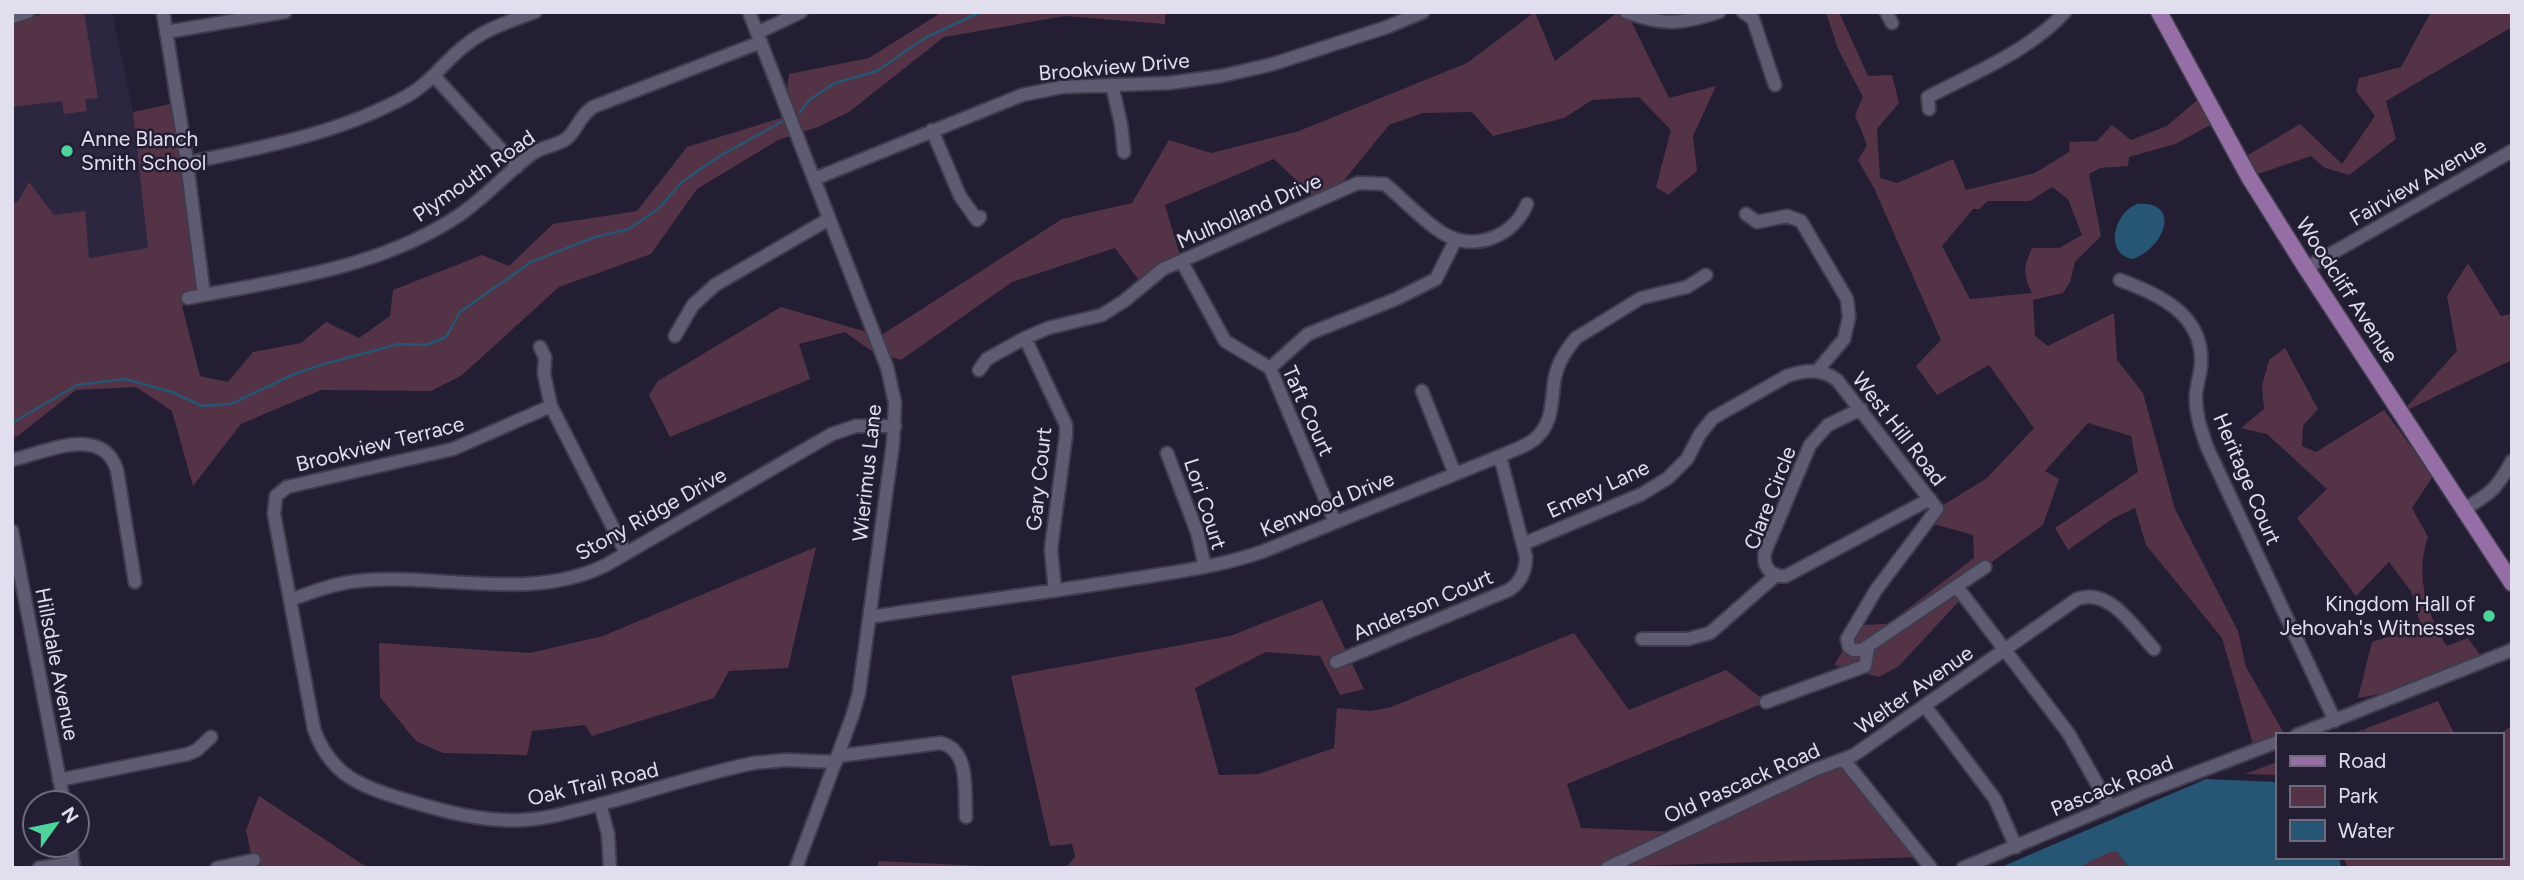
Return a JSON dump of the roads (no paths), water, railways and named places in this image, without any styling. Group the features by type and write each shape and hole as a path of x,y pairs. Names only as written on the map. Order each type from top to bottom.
{"main road":[{"name":"Woodcliff Avenue","path":"2159,12 2229,142 2306,268 2512,583"}],"street":[{"path":"12,17 28,12"},
{"path":"163,12 187,163 204,295"},
{"path":"166,33 285,12"},
{"path":"187,163 329,130 398,101 422,86 455,53 481,34 535,12"},
{"name":"Wierimus Lane","path":"749,12 891,380 895,403 895,426 859,693 796,868"},
{"name":"Plymouth Road","path":"188,298 330,270 395,249 421,237 458,215 540,149 567,138 579,118 593,107 759,37 801,12"},
{"name":"Brookview Drive","path":"814,179 1033,92 1062,87 1195,80 1248,71 1369,34 1423,12"},
{"path":"1626,12 1672,24 1719,12"},
{"path":"1744,12 1754,19 1775,85"},
{"path":"1929,109 1928,97 2032,42 2066,12"},
{"path":"434,76 517,167"},
{"path":"1112,85 1124,152"},
{"path":"932,130 960,196 977,220 980,217"},
{"name":"Fairview Avenue","path":"2306,268 2512,151"},
{"name":"Mulholland Drive","path":"979,370 987,359 1025,338 1048,328 1102,315 1163,269 1358,183 1385,184 1444,234 1456,239"},
{"path":"1270,368 1308,334 1396,299 1436,279 1456,239 1482,241 1498,237 1522,216 1527,204"},
{"name":"West Hill Road","path":"1746,214 1757,222 1787,216 1801,221 1843,289 1849,307 1848,328 1838,348 1817,371 1837,380 1937,509 1876,590 1847,639 1853,650 1868,647"},
{"path":"675,336 693,305 715,285 829,219"},
{"name":"Taft Court","path":"1182,262 1225,341 1270,368 1335,522"},
{"name":"Kenwood Drive","path":"870,617 1205,567 1245,557 1500,456 1534,440 1547,424 1551,414 1557,369 1568,347 1576,338 1641,298 1687,287 1706,275"},
{"name":"Heritage Court","path":"2120,280 2170,302 2194,330 2202,362 2196,407 2203,435 2335,721"},
{"name":"Gary Court","path":"1025,338 1066,425 1051,549 1055,591"},
{"path":"540,347 545,357 544,374 551,406 626,554"},
{"name":"Emery Lane","path":"1523,544 1642,494 1677,470 1713,418 1787,376 1817,371"},
{"path":"1422,391 1455,474"},
{"name":"Brookview Terrace","path":"274,514 276,496 287,487 453,450 551,406"},
{"name":"Clare Circle","path":"1861,409 1828,425 1810,445 1764,558 1767,569 1775,576 1786,576 1930,499"},
{"name":"Stony Ridge Drive","path":"290,600 318,589 357,581 555,583 590,573 832,434 856,426 895,426"},
{"path":"12,460 80,443 95,445 110,454 117,470 135,582"},
{"name":"Lori Court","path":"1167,453 1194,523 1205,567"},
{"name":"Anderson Court","path":"1336,662 1508,590 1523,574 1526,557 1500,456"},
{"path":"2464,509 2498,486 2512,461"},
{"name":"Oak Trail Road","path":"274,514 314,729 333,765 354,781 432,807 474,817 497,820 540,818 754,763 837,759 940,743 953,748 961,758 966,817"},
{"name":"Hillsdale Avenue","path":"13,539 61,789"},
{"path":"1766,702 1865,666 1868,647 1985,566"},
{"path":"1642,639 1688,639 1710,633 1775,576"},
{"path":"1957,587 2070,734 2109,807"},
{"name":"Welter Avenue","path":"1844,760 2077,599 2093,595 2110,602 2154,649"},
{"path":"2302,733 2512,650"},
{"path":"1925,706 1995,799 2016,847"},
{"path":"59,779 188,754 211,737"},
{"name":"Pascack Road","path":"1963,868 2109,807 2276,742"},
{"name":"Old Pascack Road","path":"1607,868 1814,769 1844,760 1931,868"},
{"path":"600,804 608,834 610,868"},
{"path":"217,868 254,860"},
{"path":"39,868 73,865"}],"water":[{"path":"2137,204 2152,205 2160,210 2164,227 2152,246 2132,259 2117,249 2115,232 2123,215"},
{"path":"2206,779 2276,782 2276,859 2339,859 2341,868 2129,868 2117,852 2110,852 2077,868 1999,868"}],"waterway":[{"path":"800,112 809,100 835,83 877,71 925,38 984,12"},
{"path":"12,423 77,385 125,379 172,392 202,406 231,404 292,375 324,364 399,344 426,345 446,337 460,312 531,262 595,237 629,229 658,209 682,182 718,157 783,121"}],"place":[{"name":"Anne Blanch Smith School","path":"67,151"},
{"name":"Kingdom Hall of Jehovah's Witnesses","path":"2489,616"}]}
